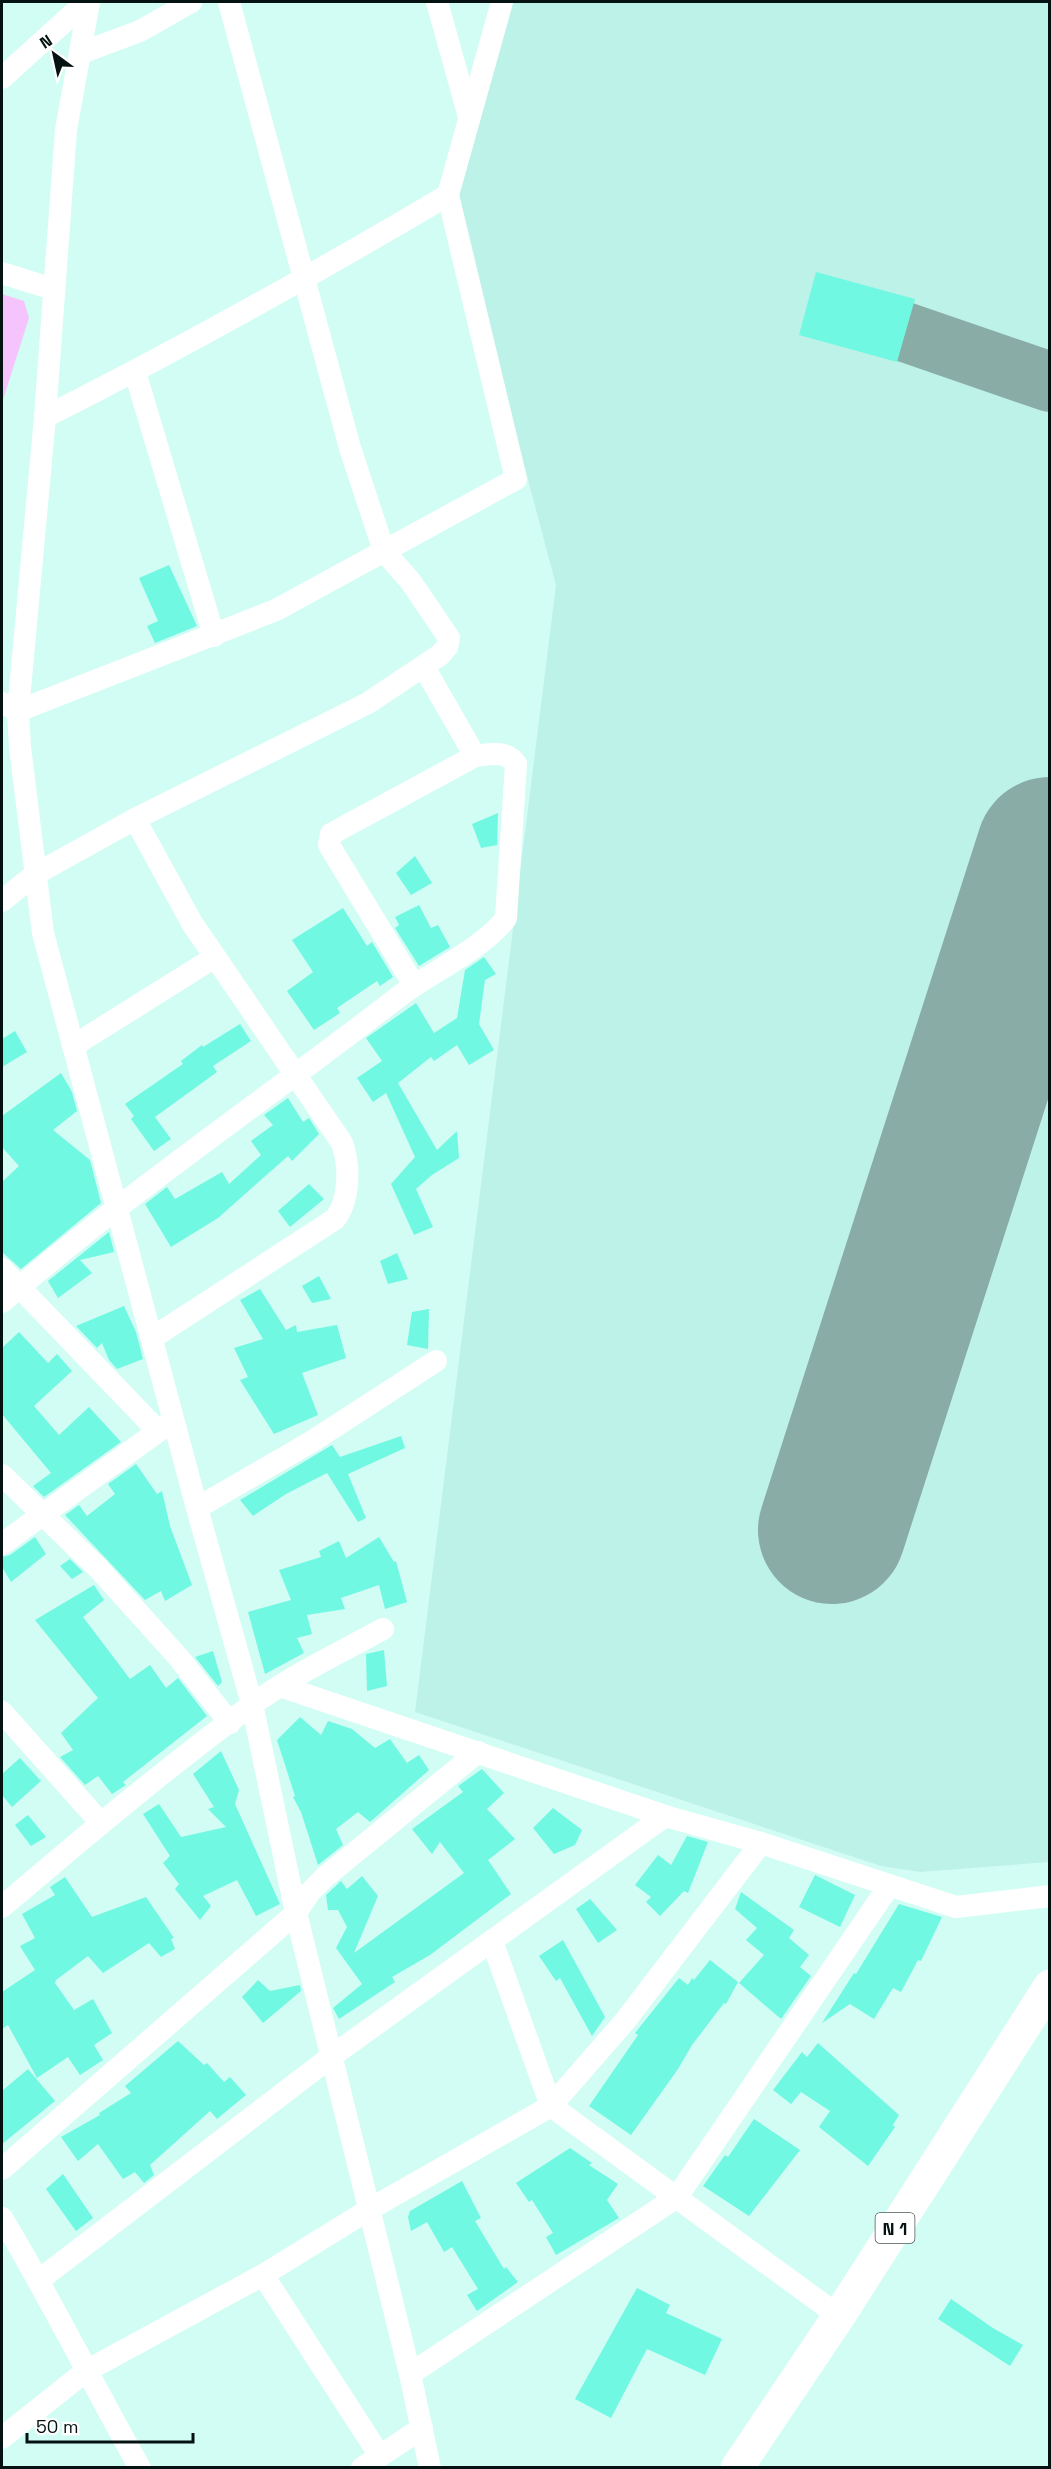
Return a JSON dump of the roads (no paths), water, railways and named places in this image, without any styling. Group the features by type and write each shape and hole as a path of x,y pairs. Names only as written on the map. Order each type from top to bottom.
{"highway":[{"name":"N 1","path":"737,2468 839,2316 1050,1986"}],"street":[{"path":"88,2 66,130 45,417 10,707 11,747 43,933 152,1338 166,1425 196,1508 252,1704 296,1913 410,2374 430,2468"},
{"path":"2,78 88,2"},
{"path":"81,52 140,31 191,2"},
{"path":"2,901 34,875 135,819 368,703 424,667 447,647 449,638 411,582 384,551 350,448 230,2"},
{"path":"437,2 469,117"},
{"path":"10,707 214,636 276,610 516,479 448,195 502,2"},
{"path":"45,417 135,372 304,280 448,195"},
{"path":"2,273 53,289"},
{"path":"135,372 214,636"},
{"path":"424,667 475,756"},
{"path":"2,1302 116,1209 295,1077 414,985 490,935 506,918 516,764 511,757 504,754 475,756 332,834 329,839 329,846 414,985"},
{"path":"135,819 192,923 342,1143 348,1168 342,1210 326,1226 152,1338"},
{"path":"73,1046 215,957"},
{"path":"2,1269 166,1425"},
{"path":"196,1508 311,1442 436,1361"},
{"path":"2,1544 166,1425"},
{"path":"2,1475 99,1569 179,1658 230,1723"},
{"path":"2,1907 101,1823 252,1704 383,1629"},
{"path":"280,1686 664,1816 761,1843 956,1907 1050,1896"},
{"path":"2,1712 101,1823"},
{"path":"2,2169 296,1913 310,1892 325,1877 478,1752"},
{"path":"39,2280 332,2056 664,1816"},
{"path":"2,2438 86,2372 263,2275 370,2209 551,2106 625,2021 761,1843"},
{"path":"410,2374 676,2197 889,1886"},
{"path":"492,1941 551,2106 839,2316"},
{"path":"2,2218 39,2280 86,2372 140,2468"},
{"path":"263,2275 371,2462 422,2428"}]}
